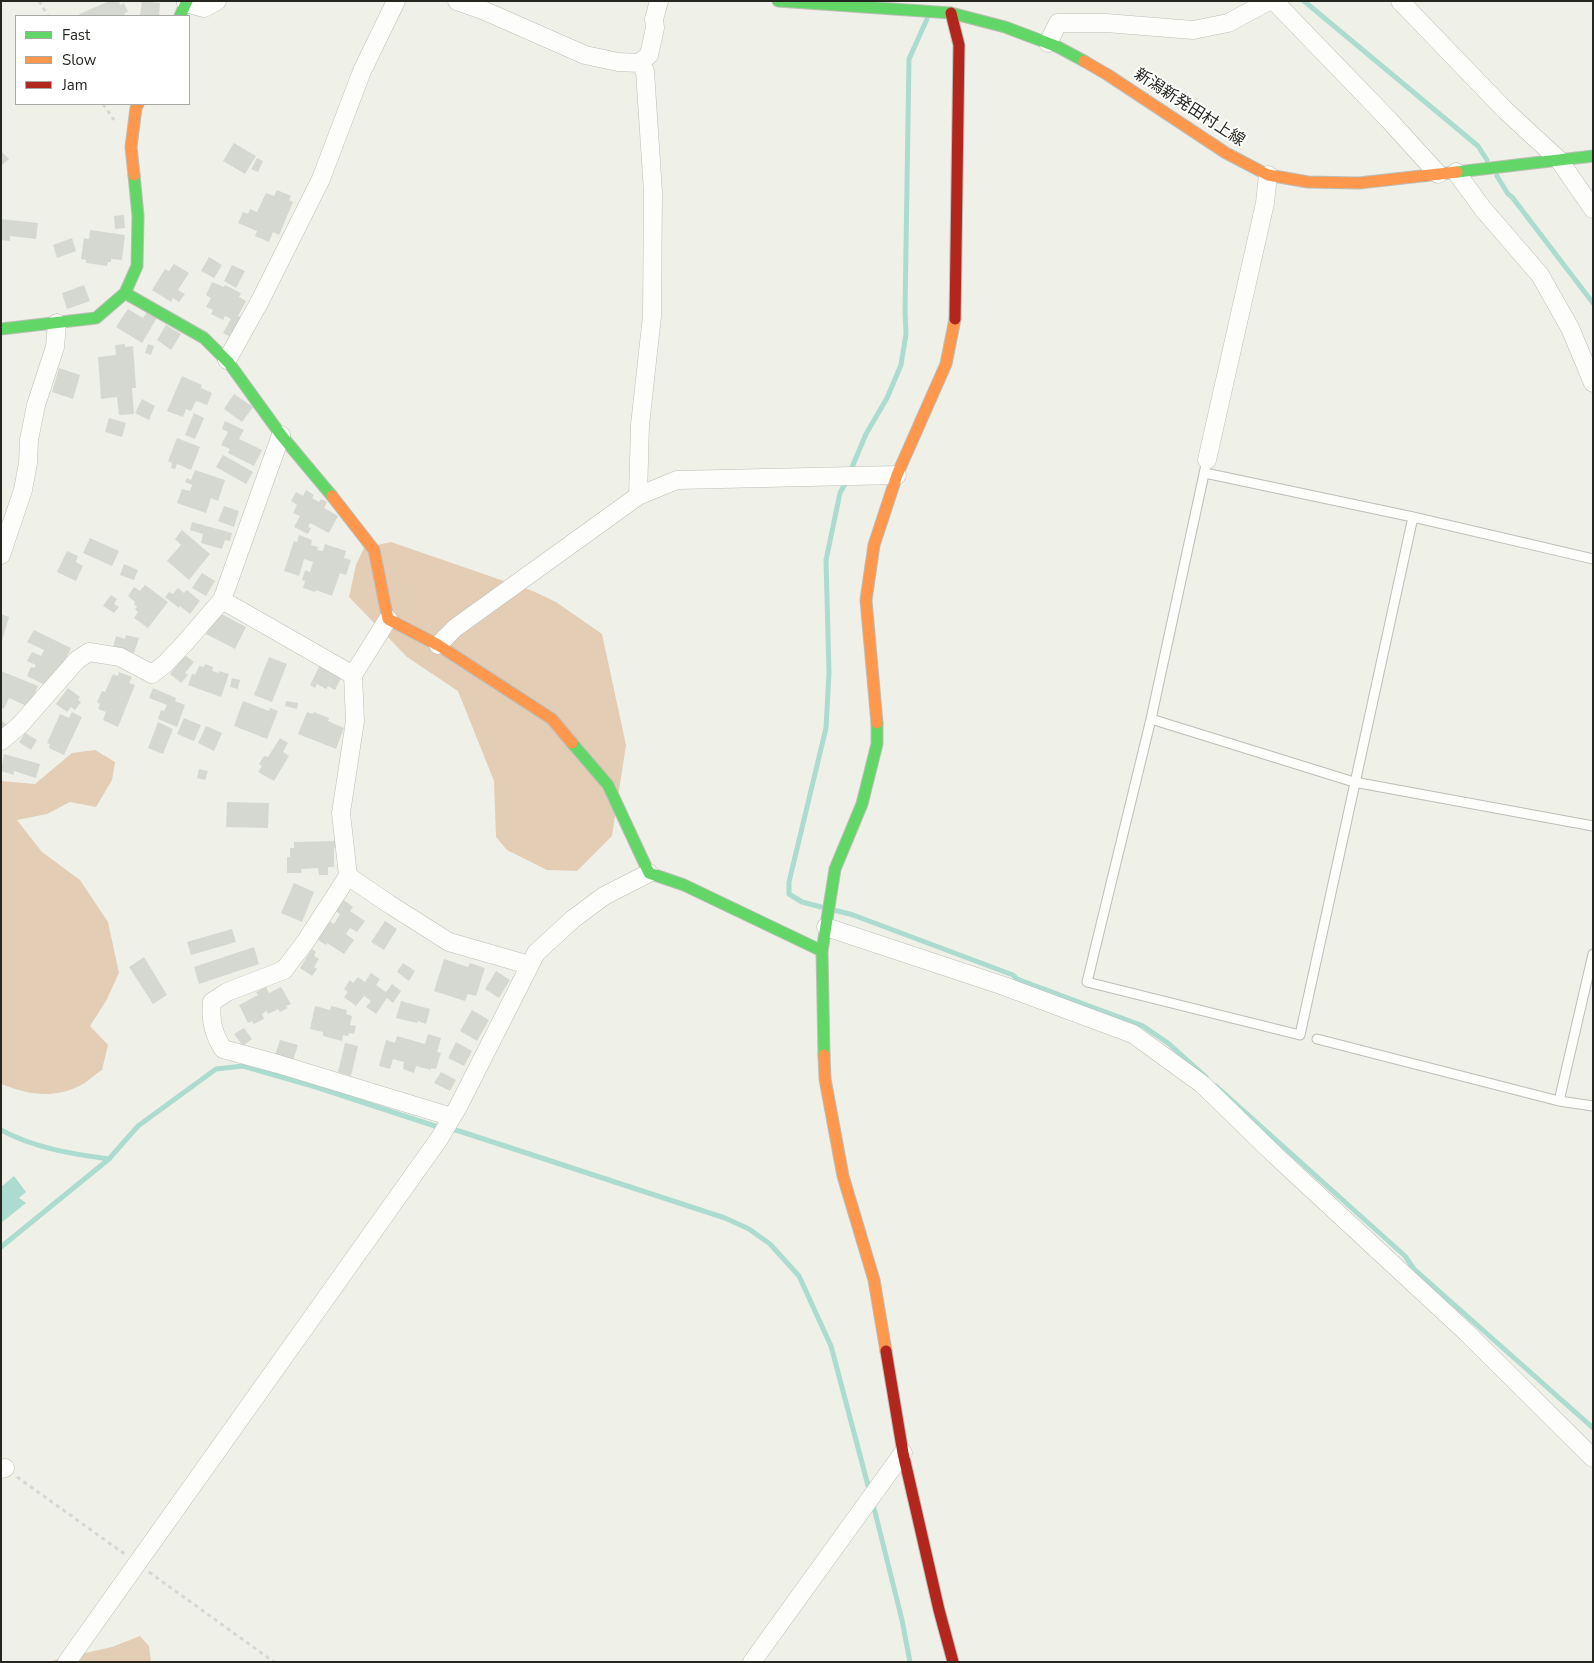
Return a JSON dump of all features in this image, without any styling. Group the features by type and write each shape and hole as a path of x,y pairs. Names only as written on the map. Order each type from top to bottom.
{"street":[{"path":"184,7 204,8 217,1"},
{"path":"227,360 260,301 321,179 362,71 396,1"},
{"path":"458,1 485,10 585,55 618,62 639,63 649,55 658,1"},
{"name":"新潟新発田村上線","path":"778,1 952,7 1058,46 1108,75 1226,154 1268,176 1308,182 1360,183 1593,156"},
{"path":"1048,43 1058,23 1106,23 1193,30 1228,23 1269,1"},
{"path":"1274,1 1389,120 1438,174"},
{"path":"1400,1 1506,111 1559,160 1593,209"},
{"path":"952,7 958,45 956,324 946,364 897,475 874,545 866,600 877,718 877,744 862,804 835,869 822,951 825,1079 843,1176 874,1280 903,1453 939,1610 953,1662"},
{"path":"638,496 640,425 652,316 653,192 644,70 639,63"},
{"path":"1,329 96,318 125,292 137,266 138,216 131,148 138,105"},
{"path":"1456,172 1483,209 1540,275 1570,328 1593,383"},
{"path":"1206,467 1265,203 1268,176"},
{"path":"125,292 204,338 227,360 281,435 351,519 374,550 388,619 353,675 355,721 341,814 348,876 306,941 284,970 227,992 212,1002 211,1019 216,1039 223,1049 278,1064 452,1118"},
{"path":"1,556 23,490 28,463 29,440 36,405 55,347 57,323"},
{"path":"1,741 26,718 77,660 89,652 120,657 152,674 165,664 184,644 222,600 281,435"},
{"path":"438,645 455,628 638,496 677,480 897,475"},
{"path":"222,600 353,675"},
{"path":"388,619 438,645 552,719 608,785 649,872 684,885 822,951"},
{"path":"67,1662 452,1118 536,953 572,919 604,896 649,872"},
{"path":"348,876 449,942 529,965"},
{"path":"826,927 1001,985 1132,1034 1162,1054 1202,1084 1276,1156 1466,1332 1593,1458"},
{"path":"752,1662 903,1453"}],"lane":[{"path":"1412,517 1300,1035 1087,982 1151,719 1206,467 1593,559"},
{"path":"1151,719 1354,782 1593,826"},
{"path":"1559,1101 1593,954"},
{"path":"1317,1039 1559,1101 1593,1106"}],"path":[{"path":"39,1 47,15"}],"shaded area":[{"path":"391,542 533,591 556,602 602,634 626,745 612,836 577,871 547,870 507,850 496,837 494,781 458,691 407,657 349,597 356,565 364,548"},
{"path":"95,750 115,762 112,780 96,807 70,802 47,814 17,820 42,852 80,880 108,922 119,973 106,1001 90,1026 108,1045 102,1070 84,1084 58,1093 30,1093 1,1084 1,781 35,784 72,753"},
{"path":"140,1636 149,1646 151,1662 46,1662 112,1647"}],"water":[{"path":"14,1176 26,1192 19,1198 26,1203 1,1223 1,1187"}],"building":[{"path":"110,1 119,1 120,5 124,3 128,12 124,13 125,15 79,14"},
{"path":"142,1 160,3 159,15 140,15"},
{"path":"234,143 256,156 245,174 223,161"},
{"path":"1,151 9,159 1,166"},
{"path":"257,158 263,161 258,172 251,169"},
{"path":"277,190 291,196 289,200 293,202 279,235 273,232 269,242 255,236 257,231 238,223 243,212 248,214 250,209 257,212 266,193 274,196"},
{"path":"124,215 125,228 115,229 114,216"},
{"path":"1,219 38,223 36,239 10,236 10,241 1,240"},
{"path":"90,230 125,235 122,260 111,259 107,266 86,263 86,260 81,259 84,238 89,239"},
{"path":"72,238 76,251 57,258 53,245"},
{"path":"209,257 222,265 214,278 201,271"},
{"path":"174,264 189,273 178,290 185,294 179,302 173,298 171,302 152,290 165,269 169,271"},
{"path":"232,265 245,271 236,288 224,281"},
{"path":"212,282 224,287 225,285 241,293 239,297 246,301 238,316 242,318 231,337 223,333 231,319 225,316 223,320 211,314 213,310 206,307 211,298 206,295"},
{"path":"84,285 90,301 67,309 62,293"},
{"path":"128,309 143,318 148,310 158,316 142,343 116,327"},
{"path":"166,325 181,334 171,350 157,340"},
{"path":"125,344 125,347 133,346 136,388 132,388 134,414 119,415 117,397 101,399 98,357 116,355 115,345"},
{"path":"148,344 154,346 151,355 145,353"},
{"path":"59,368 80,375 73,399 52,392"},
{"path":"182,376 202,385 201,388 212,393 207,405 196,401 191,411 186,409 183,417 167,411"},
{"path":"234,394 253,407 242,422 224,409"},
{"path":"142,399 155,406 149,420 135,413"},
{"path":"194,413 204,418 195,439 185,435"},
{"path":"109,418 126,423 122,437 105,432"},
{"path":"225,421 244,430 239,439 262,450 254,466 228,453 230,449 221,445 228,432 222,429"},
{"path":"177,438 200,447 191,470 177,464 175,469 171,468 172,463 168,461"},
{"path":"223,455 253,472 246,484 216,467"},
{"path":"195,470 225,480 218,501 211,498 206,513 177,503 182,489 190,491 192,485 185,482 187,478 191,480"},
{"path":"306,490 314,495 312,498 319,502 321,499 327,502 324,508 338,516 329,533 310,523 308,527 311,528 308,534 294,527 300,516 293,513 297,505 291,501 296,492 303,496"},
{"path":"224,506 239,511 234,527 218,521"},
{"path":"192,522 232,533 230,541 225,540 222,549 201,543 203,534 190,530"},
{"path":"182,530 210,554 189,580 167,561 181,545 175,539"},
{"path":"299,535 312,540 311,545 318,547 317,550 323,551 325,544 346,551 344,558 351,560 346,575 340,573 332,596 316,590 315,592 303,588 305,581 302,580 305,570 310,572 313,562 304,559 299,576 284,571 294,541 297,542"},
{"path":"90,538 119,551 112,566 83,553"},
{"path":"67,551 78,556 76,562 83,566 76,581 57,572"},
{"path":"124,564 138,570 134,580 120,575"},
{"path":"202,573 215,581 206,596 192,588"},
{"path":"145,585 168,602 148,628 134,618 138,612 135,609 137,607 134,604 135,602 128,596 134,587 140,591"},
{"path":"178,588 184,593 187,590 200,601 190,614 165,597 169,592 173,594"},
{"path":"111,595 117,599 114,604 119,607 114,613 103,606"},
{"path":"218,612 246,627 235,649 206,634"},
{"path":"1,614 9,617 2,641 1,641"},
{"path":"34,630 71,648 59,673 53,677 50,676 45,685 27,676 31,667 34,668 36,665 27,661 32,652 41,656 44,650 27,642"},
{"path":"126,635 139,638 134,653 113,647 116,636 125,639"},
{"path":"185,655 194,662 185,673 188,675 181,683 170,674"},
{"path":"269,657 287,664 272,702 254,695"},
{"path":"321,663 343,674 335,690 328,686 326,689 317,684 315,688 310,685"},
{"path":"205,664 213,667 212,671 229,674 221,697 188,685 192,674 195,675 199,666 204,667"},
{"path":"1,671 38,686 29,707 9,698 4,709 1,707"},
{"path":"119,672 132,677 129,683 135,685 118,727 103,720 106,712 98,709 100,704 97,702 102,691 105,692 113,674 118,676"},
{"path":"232,678 240,680 238,689 230,687"},
{"path":"68,688 80,697 78,700 81,702 75,710 71,707 67,712 56,704"},
{"path":"153,688 176,698 175,701 185,705 177,727 158,719 161,710 164,711 167,705 149,698"},
{"path":"243,701 269,711 270,708 278,711 267,739 234,726"},
{"path":"286,701 298,703 297,709 285,706"},
{"path":"72,712 82,717 64,755 49,748 50,744 47,743 60,714 69,718"},
{"path":"307,712 313,714 314,712 329,718 328,721 344,728 336,749 298,734"},
{"path":"184,718 201,725 194,741 177,734"},
{"path":"1,720 7,725 1,730"},
{"path":"158,722 173,729 163,754 148,748"},
{"path":"206,726 222,733 214,751 198,743"},
{"path":"25,733 37,740 31,750 19,742"},
{"path":"280,738 288,743 283,752 289,756 274,781 258,772 262,766 259,764 264,756 268,757"},
{"path":"4,754 40,764 36,778 14,771 14,775 1,771"},
{"path":"199,769 208,771 205,780 197,778"},
{"path":"227,802 269,803 268,828 226,827"},
{"path":"337,841 337,848 334,848 334,867 328,867 328,875 319,875 318,868 301,869 302,873 287,873 287,857 290,857 290,848 294,848 294,842"},
{"path":"294,883 314,892 302,922 281,913"},
{"path":"340,897 353,907 350,911 365,921 357,932 350,928 346,934 354,940 344,954 315,938 328,920 334,924 340,914 332,909"},
{"path":"385,921 397,929 384,950 371,942"},
{"path":"232,929 236,942 191,955 187,942"},
{"path":"254,947 259,964 199,984 194,967"},
{"path":"312,949 316,952 314,956 319,959 314,967 317,969 312,976 300,968"},
{"path":"144,957 167,995 153,1004 129,967"},
{"path":"444,959 468,967 470,963 485,968 476,996 468,994 465,1001 434,991"},
{"path":"403,963 415,971 409,981 397,972"},
{"path":"496,971 510,980 499,998 485,989"},
{"path":"371,973 380,979 376,985 386,992 392,984 401,991 393,1003 387,998 376,1014 366,1007 371,1001 364,996 356,1006 344,997 348,992 344,989 350,980 353,983 358,977 365,982"},
{"path":"266,987 269,993 281,987 291,1004 280,1012 278,1009 268,1014 267,1011 262,1014 264,1019 254,1024 252,1021 248,1023 239,1005 258,995 256,992"},
{"path":"401,1001 430,1009 426,1024 396,1018"},
{"path":"315,1006 330,1010 331,1006 347,1010 346,1014 352,1016 350,1025 356,1026 354,1034 343,1035 342,1041 323,1036 323,1032 310,1029"},
{"path":"472,1010 489,1020 477,1041 460,1031"},
{"path":"244,1028 252,1039 243,1046 234,1034"},
{"path":"428,1034 441,1038 437,1052 441,1053 436,1069 431,1068 431,1070 416,1066 414,1073 403,1069 404,1062 393,1059 390,1069 379,1066 386,1040 395,1043 397,1036 425,1044"},
{"path":"280,1040 298,1045 293,1060 275,1055"},
{"path":"456,1042 472,1051 464,1066 448,1058"},
{"path":"345,1043 358,1046 351,1076 338,1072"},
{"path":"441,1072 456,1080 450,1091 434,1083"}],"waterway":[{"path":"1304,1 1478,146 1487,160"},
{"path":"850,472 866,434 887,398 901,365 906,334 909,59 927,19"},
{"path":"1497,176 1508,194 1593,303"},
{"path":"821,907 802,902 789,894 789,882 826,728 829,673 826,560 840,493 847,480"},
{"path":"834,910 853,915 1013,975 1017,979 1143,1026 1168,1043 1206,1077"},
{"path":"1,1247 109,1159 138,1126 216,1069 243,1066 316,1087 441,1128"},
{"path":"1216,1086 1405,1256 1414,1269 1593,1428"},
{"path":"449,1129 725,1218 749,1229 770,1244 799,1276 831,1346 870,1493"},
{"path":"1,1130 40,1146 109,1159"},
{"path":"873,1504 902,1620 910,1662"}],"traffic: fast":[{"path":"180,15 187,1"},
{"path":"778,1 951,13 1005,27 1058,47 1084,61"},
{"path":"1457,172 1593,156"},
{"path":"1,329 96,318 125,293 137,266 138,216 134,175"},
{"path":"125,293 204,338 229,363 281,435 332,496"},
{"path":"824,1055 822,951 835,869 862,804 877,744 877,723"},
{"path":"572,743 608,785 649,873 684,885 822,951"}],"traffic: slow":[{"path":"1084,61 1226,153 1268,175 1308,182 1359,183 1457,172"},
{"path":"134,175 131,147 138,105"},
{"path":"877,723 866,600 874,545 897,475 946,364 955,319"},
{"path":"332,496 374,550 388,619 438,645 552,719 572,743"},
{"path":"824,1055 825,1079 843,1176 874,1280 886,1351"}],"traffic: jam":[{"path":"951,13 959,45 955,319"},
{"path":"886,1351 903,1453 939,1610 953,1662"}]}
